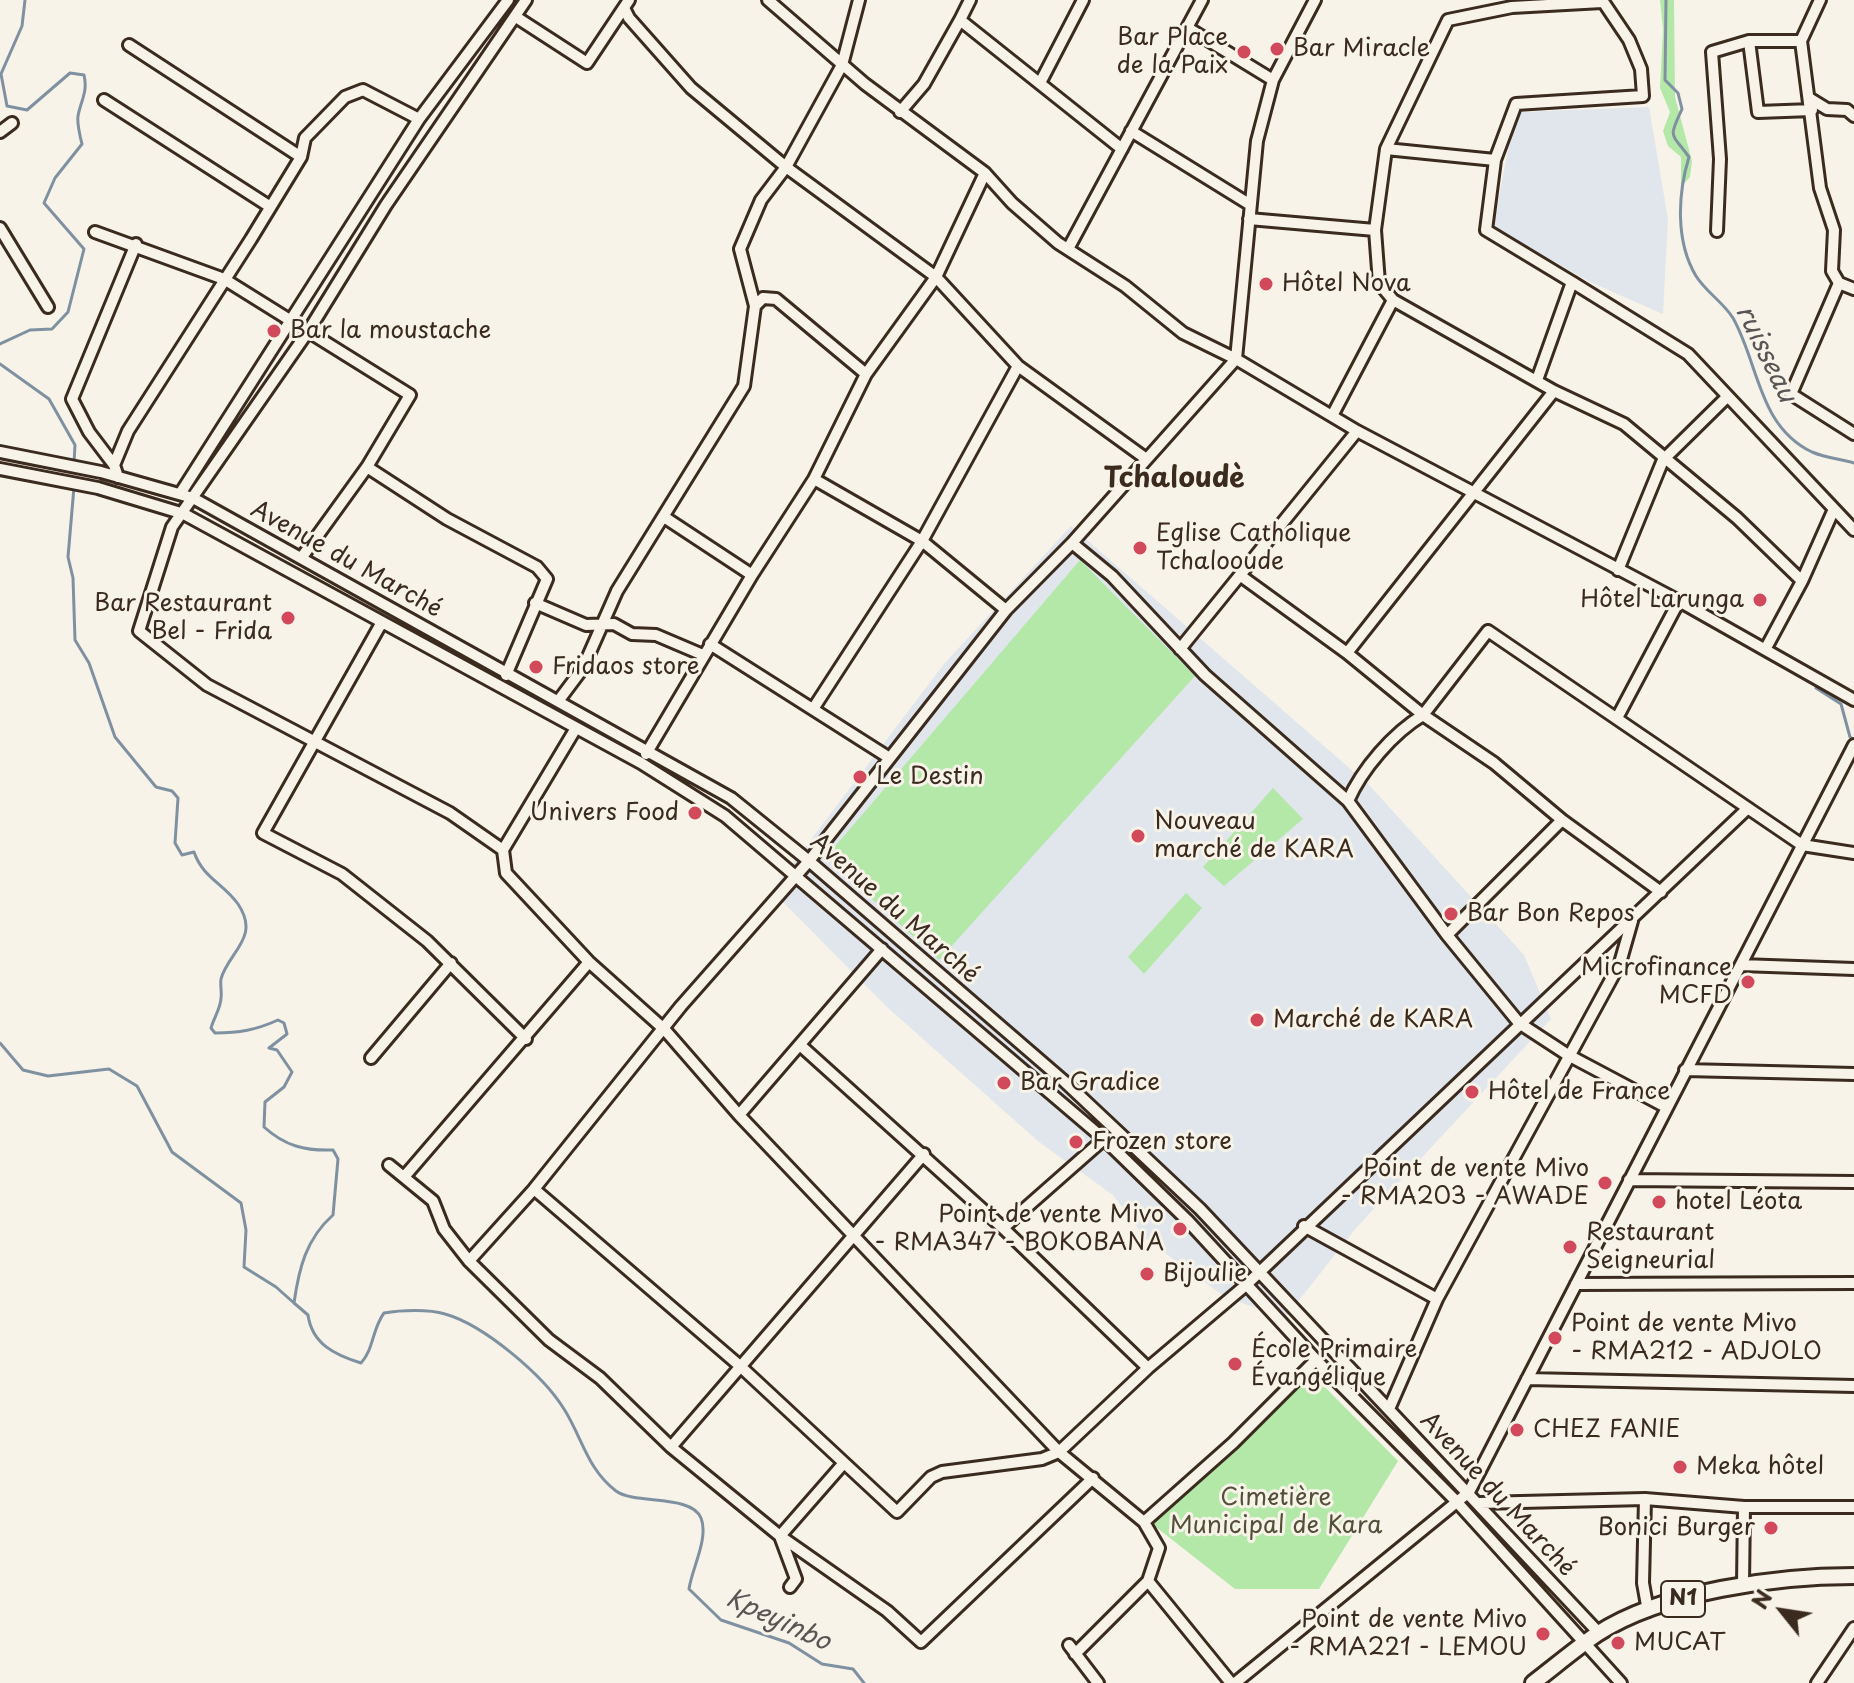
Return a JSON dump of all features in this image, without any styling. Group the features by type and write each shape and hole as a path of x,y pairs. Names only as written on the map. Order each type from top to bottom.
{"highway":[{"name":"N1","path":"1533,1683 1599,1633 1648,1611 1743,1584 1794,1577 1854,1576"}],"street":[{"path":"180,494 419,119 508,0"},
{"path":"503,850 450,813 207,685 139,631 172,527 184,514 309,330 386,205 526,0"},
{"path":"768,0 900,112 985,173 1012,203 1068,249 1125,286 1183,333 1236,359 1473,495 1766,648 1854,700"},
{"path":"559,700 583,668 617,591 744,386 755,306 740,249 761,200 786,167 842,65 859,0"},
{"path":"900,112 924,84 970,0"},
{"path":"1040,83 1083,0"},
{"path":"1068,249 1202,0"},
{"path":"469,1261 534,1189 665,1030 681,1006 798,875 1006,610 1072,543 1236,359 1257,141 1273,80 1315,0"},
{"path":"1820,0 1801,41 1820,188 1834,230 1832,271 1839,283 1854,289"},
{"path":"1802,581 1737,518 1663,460 1624,424 1554,391 1393,300 1379,283 1375,230 1386,149 1448,20 1512,7 1602,1 1629,40 1641,69 1643,96 1516,104 1495,160 1486,230 1688,354 1854,530"},
{"path":"516,17 587,63 626,4"},
{"path":"626,4 629,18 691,88 786,167 936,277 1018,366 1145,458"},
{"path":"960,20 1122,149"},
{"path":"1188,28 1273,80"},
{"path":"1717,231 1720,159 1712,52 1749,41 1801,41"},
{"path":"1749,41 1758,112 1812,110"},
{"path":"129,45 301,157"},
{"path":"114,465 128,431 301,157 305,138 345,97 363,90 419,119"},
{"path":"1809,98 1827,109 1847,110 1854,116"},
{"path":"104,100 269,206"},
{"path":"0,132 12,123"},
{"path":"1131,131 1249,204"},
{"path":"1386,149 1495,160"},
{"path":"641,763 703,655 814,479 866,374 936,277 985,173"},
{"path":"1249,219 1375,230"},
{"path":"0,228 3,240 48,307"},
{"path":"95,232 136,244 224,279 410,395 367,467 302,557"},
{"path":"118,477 114,465 89,432 72,399 136,244"},
{"path":"1537,380 1572,282"},
{"path":"1839,283 1791,394 1854,434"},
{"path":"755,306 763,298 776,299 866,374"},
{"path":"1333,414 1393,300"},
{"path":"813,709 922,541 1018,366"},
{"path":"1347,653 1554,391"},
{"path":"1618,570 1663,460 1727,397"},
{"path":"1180,649 1357,431"},
{"name":"Avenue du Marché","path":"0,452 101,472 193,498 731,798 809,861 1065,1082 1200,1209 1480,1503 1599,1633"},
{"path":"367,467 447,519 537,567 547,579 500,686"},
{"name":"Avenue du Marché","path":"0,469 98,488 184,514 641,763 725,816 798,875 1104,1139 1187,1220 1316,1360 1456,1501 1621,1683"},
{"path":"814,479 922,541 1006,610"},
{"path":"1766,648 1802,581 1834,509"},
{"path":"664,517 752,575"},
{"path":"1072,543 1112,576 1180,649 1348,801 1447,935 1519,1023 1568,1055 1666,1107"},
{"path":"1241,576 1347,653 1423,715 1494,763 1562,820 1661,892"},
{"path":"1617,718 1679,601"},
{"path":"535,603 586,625 614,624 632,634 656,635 703,655"},
{"path":"382,622 263,833 342,874 451,963 526,1039"},
{"path":"1348,801 1353,788 1398,734 1423,715 1488,631 1802,845 1854,853"},
{"path":"710,644 888,757"},
{"path":"576,728 503,850 506,873 589,962 665,1030 739,1115 1059,1452 1144,1522 1159,1548 1148,1581 1072,1649 1098,1683"},
{"path":"1148,1581 1233,1683 1469,1492 1802,845 1851,758 1854,745"},
{"path":"534,1189 740,1366 897,1512 931,1477 942,1472 1042,1459 1059,1452 1148,1368 1246,1285 1304,1226 1748,808"},
{"path":"1447,935 1562,820"},
{"path":"1389,1409 1437,1299 1620,963 1633,919"},
{"path":"739,1115 882,949"},
{"path":"404,1177 526,1039 589,962"},
{"path":"371,1058 451,963"},
{"path":"1741,965 1854,969"},
{"path":"800,1045 924,1154 1148,1368"},
{"path":"1685,1070 1854,1074"},
{"path":"1052,1096 1065,1082"},
{"path":"1003,1228 1104,1139"},
{"path":"671,1447 924,1154"},
{"path":"389,1165 433,1201 444,1229 469,1261 549,1340 600,1378 671,1447 780,1536 887,1611 921,1642 1093,1478"},
{"path":"1629,1180 1854,1182"},
{"path":"1187,1220 1200,1209"},
{"path":"1304,1226 1437,1299"},
{"path":"1576,1284 1854,1283"},
{"path":"1144,1522 1233,1443 1316,1360"},
{"path":"1527,1379 1854,1386"},
{"path":"780,1536 843,1464"},
{"path":"1480,1503 1645,1499 1744,1507 1854,1507"},
{"path":"1645,1499 1643,1583 1648,1611"},
{"path":"1743,1584 1744,1507"},
{"path":"780,1536 796,1579 790,1587"},
{"path":"1817,1683 1854,1628"}],"shaded area":[{"path":"1649,107 1668,219 1663,314 1588,281 1493,226 1513,125 1521,112"},
{"name":"Nouveau marché de KARA","path":"1071,526 1370,786 1524,955 1551,1019 1356,1228 1285,1318 1225,1297 1146,1239 1113,1195 1039,1142 887,1007 772,891 944,664"}],"green space":[{"path":"1660,0 1674,0 1675,97 1692,161 1690,177 1681,187 1681,157 1668,146 1663,131 1670,112 1660,88 1663,29"},
{"path":"1080,560 1195,676 939,960 826,857"},
{"path":"1273,788 1303,819 1224,886 1203,867"},
{"path":"1186,893 1202,908 1144,974 1128,957"},
{"name":"Cimetière Municipal de Kara","path":"1309,1371 1398,1461 1319,1589 1235,1589 1152,1524"}],"waterway":[{"path":"0,344 30,330 52,329 68,312 84,249 44,203 55,178 82,144 78,119 85,91 84,75 70,73 27,110 7,106 1,74 22,26 25,0"},
{"name":"ruisseau","path":"1666,0 1665,80 1678,93 1682,109 1673,131 1675,139 1689,157 1682,186 1680,217 1689,262 1700,282 1733,318 1762,392 1781,427 1794,441 1812,452 1854,463"},
{"path":"0,364 49,399 75,445 74,463"},
{"name":"Kpeyinbo","path":"74,487 68,557 73,578 75,640 89,663 115,737 156,787 172,791 178,798 175,843 182,855 194,852 203,868 238,904 244,916 245,936 221,979 221,1001 211,1028 215,1033 232,1032 255,1029 278,1020 284,1023 287,1034 269,1048 277,1050 292,1072 284,1087 265,1102 264,1127 296,1146 333,1150 338,1159 333,1215 316,1234 305,1255 294,1303 308,1315 314,1334 326,1347 361,1363 384,1313 415,1310 438,1312 477,1329 511,1353 542,1381 564,1409 598,1473 616,1491 636,1498 686,1506 701,1518 703,1535 689,1589 721,1620 789,1643 822,1664 853,1669 864,1683"},
{"name":"ruisseau","path":"1816,688 1841,704 1850,737 1854,740"},
{"path":"0,1043 23,1070 48,1076 109,1069 137,1086 172,1152 241,1203 246,1230 244,1267 276,1287 294,1303"}],"place":[{"name":"Bar Miracle","path":"1277,49"},
{"name":"Bar Place de la Paix","path":"1244,52"},
{"name":"Hôtel Nova","path":"1266,284"},
{"name":"Bar la moustache","path":"274,331"},
{"name":"Eglise Catholique Tchalooude","path":"1140,548"},
{"name":"Hôtel Larunga","path":"1760,600"},
{"name":"Bar Restaurant Bel - Frida","path":"288,618"},
{"name":"Fridaos store","path":"536,667"},
{"name":"Le Destin","path":"860,777"},
{"name":"Univers Food","path":"695,813"},
{"name":"Nouveau marché de KARA","path":"1138,836"},
{"name":"Bar Bon Repos","path":"1451,914"},
{"name":"Microfinance MCFD","path":"1748,982"},
{"name":"Marché de KARA","path":"1257,1020"},
{"name":"Bar Gradice","path":"1004,1083"},
{"name":"Hôtel de France","path":"1472,1092"},
{"name":"Frozen store","path":"1076,1142"},
{"name":"Point de vente Mivo - RMA203 - AWADE","path":"1605,1183"},
{"name":"hotel Léota","path":"1659,1202"},
{"name":"Point de vente Mivo - RMA347 - BOKOBANA","path":"1180,1229"},
{"name":"Restaurant Seigneurial","path":"1570,1247"},
{"name":"Bijoulie","path":"1147,1274"},
{"name":"Point de vente Mivo - RMA212 - ADJOLO","path":"1555,1338"},
{"name":"École Primaire Évangélique","path":"1235,1364"},
{"name":"CHEZ FANIE","path":"1517,1430"},
{"name":"Meka hôtel","path":"1680,1467"},
{"name":"Bonici Burger","path":"1771,1528"},
{"name":"Point de vente Mivo - RMA221 - LEMOU","path":"1543,1634"},
{"name":"MUCAT","path":"1618,1643"}],"district":[{"name":"Tchaloudè","path":"1174,479"}]}
